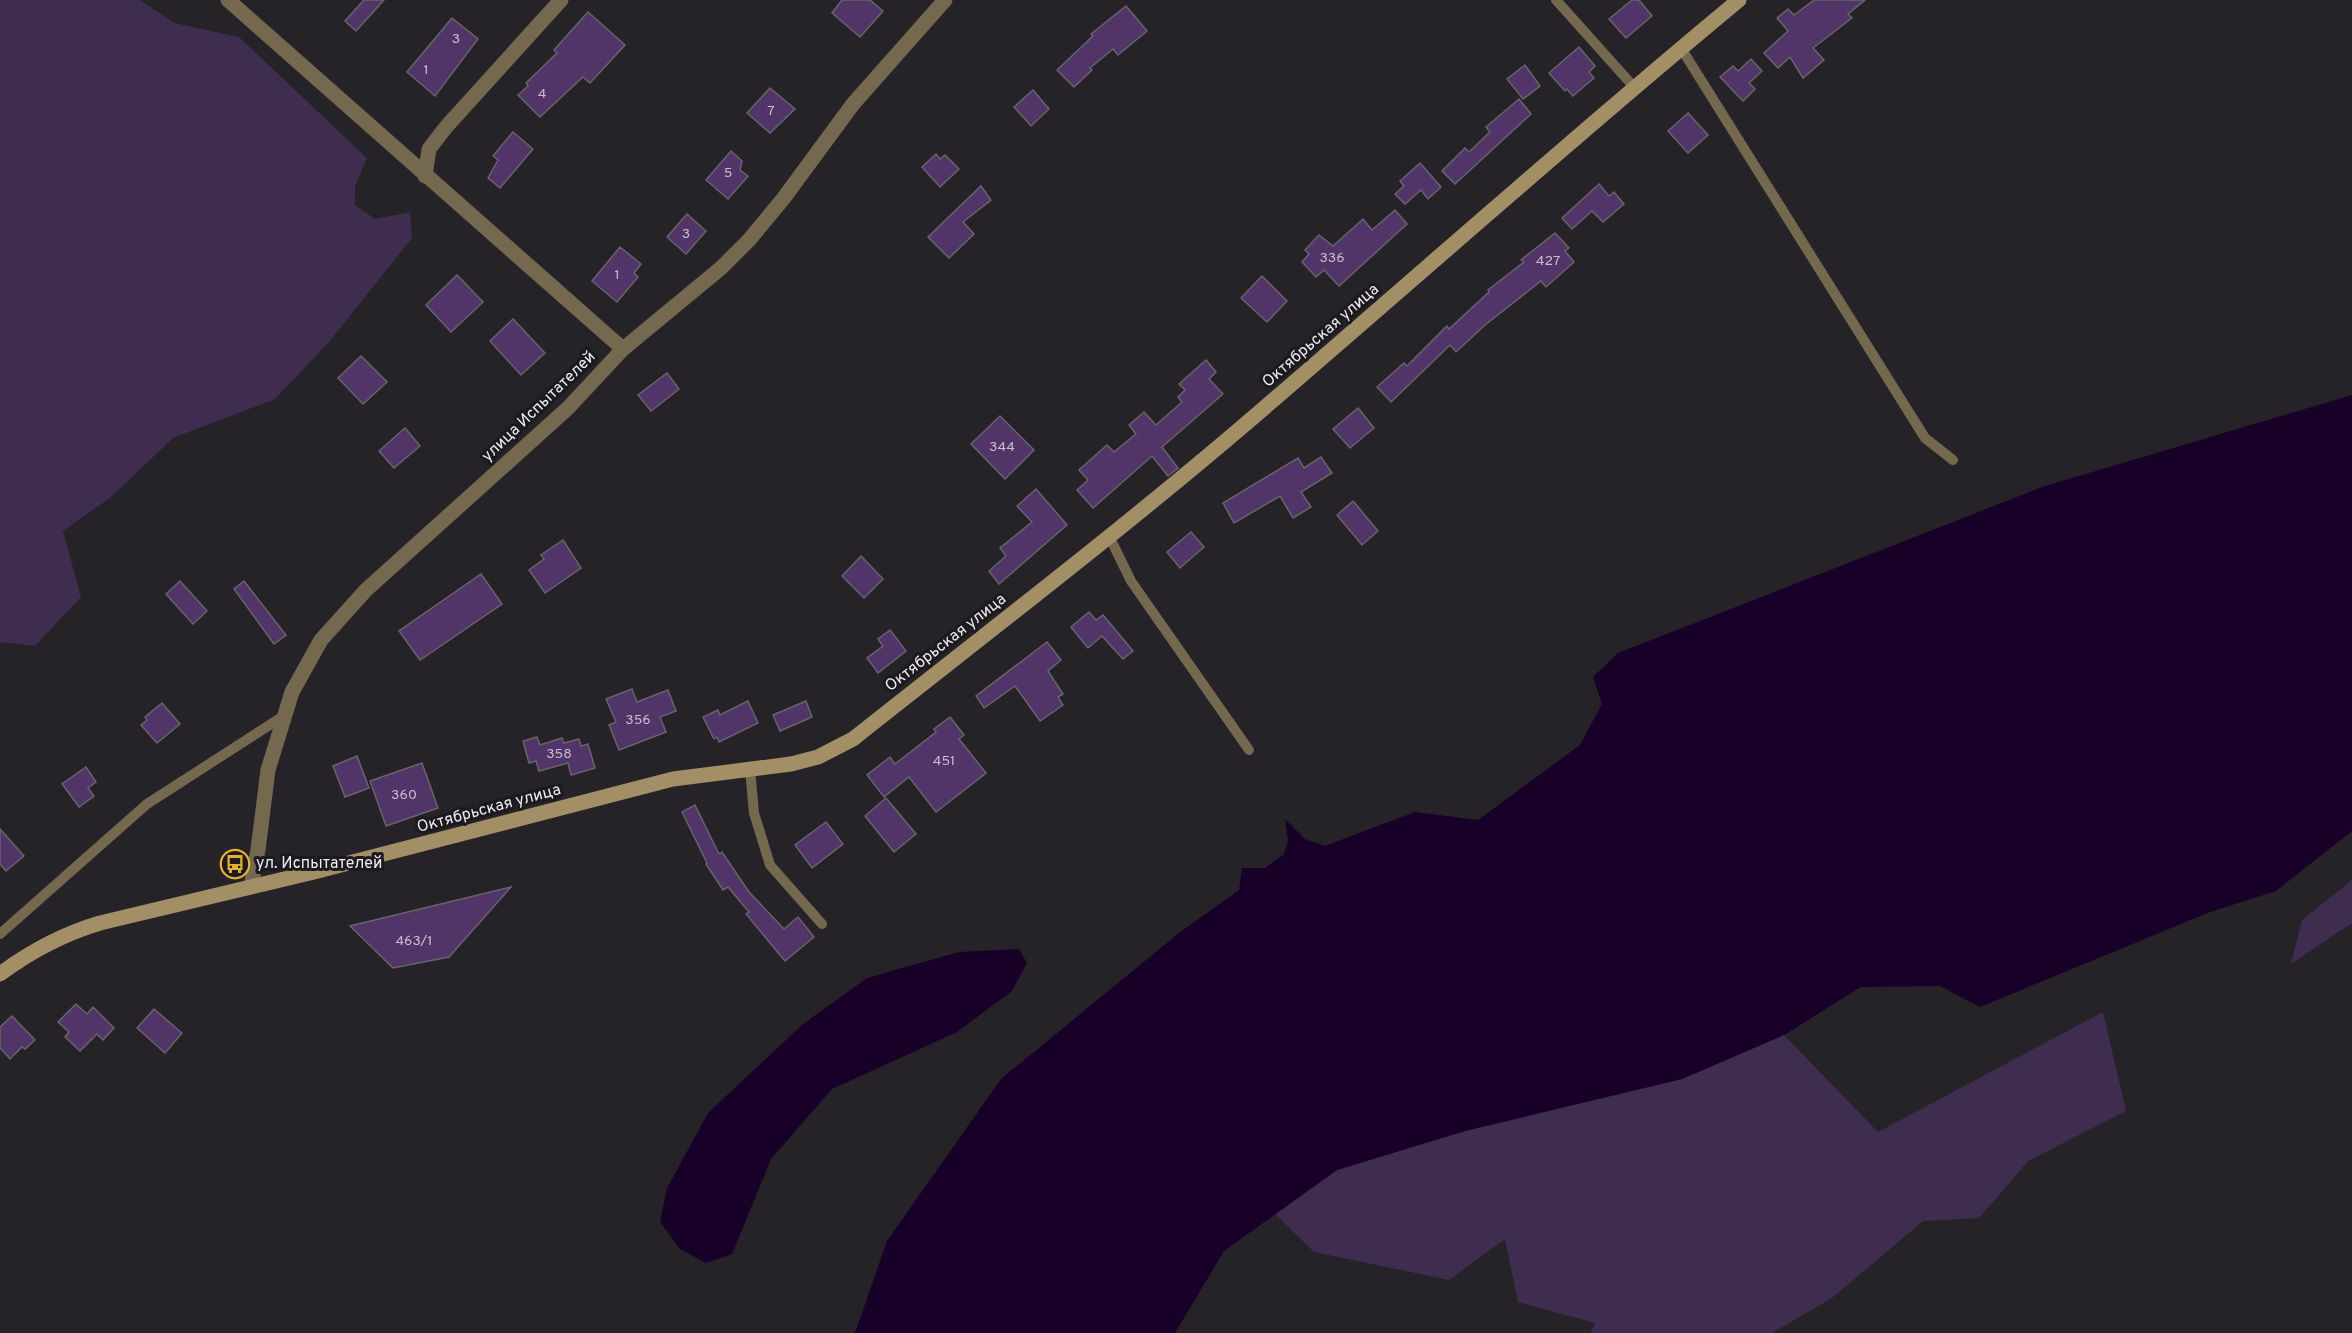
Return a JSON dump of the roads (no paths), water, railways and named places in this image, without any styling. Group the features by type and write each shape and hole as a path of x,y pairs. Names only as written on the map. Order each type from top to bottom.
{"street":[{"path":"228,0 424,176 623,349"},
{"path":"424,176 429,149 446,127 561,0"},
{"name":"улица Испытателей","path":"251,886 268,770 292,692 321,640 366,590 568,408 623,349 721,268 749,240 783,199 853,104 945,0"},
{"name":"Октябрьская улица","path":"0,974 22,958 70,932 326,869 673,779 791,764 818,757 853,739 1109,536 1239,429 1634,87 1739,0"}],"lane":[{"path":"1556,0 1634,87"},
{"path":"1681,48 1925,438 1953,460"},
{"path":"1109,536 1131,581 1249,750"},
{"path":"0,934 147,804 285,715"},
{"path":"750,769 754,813 770,865 822,924"}],"place":[{"name":"ул. Испытателей","path":"235,864"}]}
